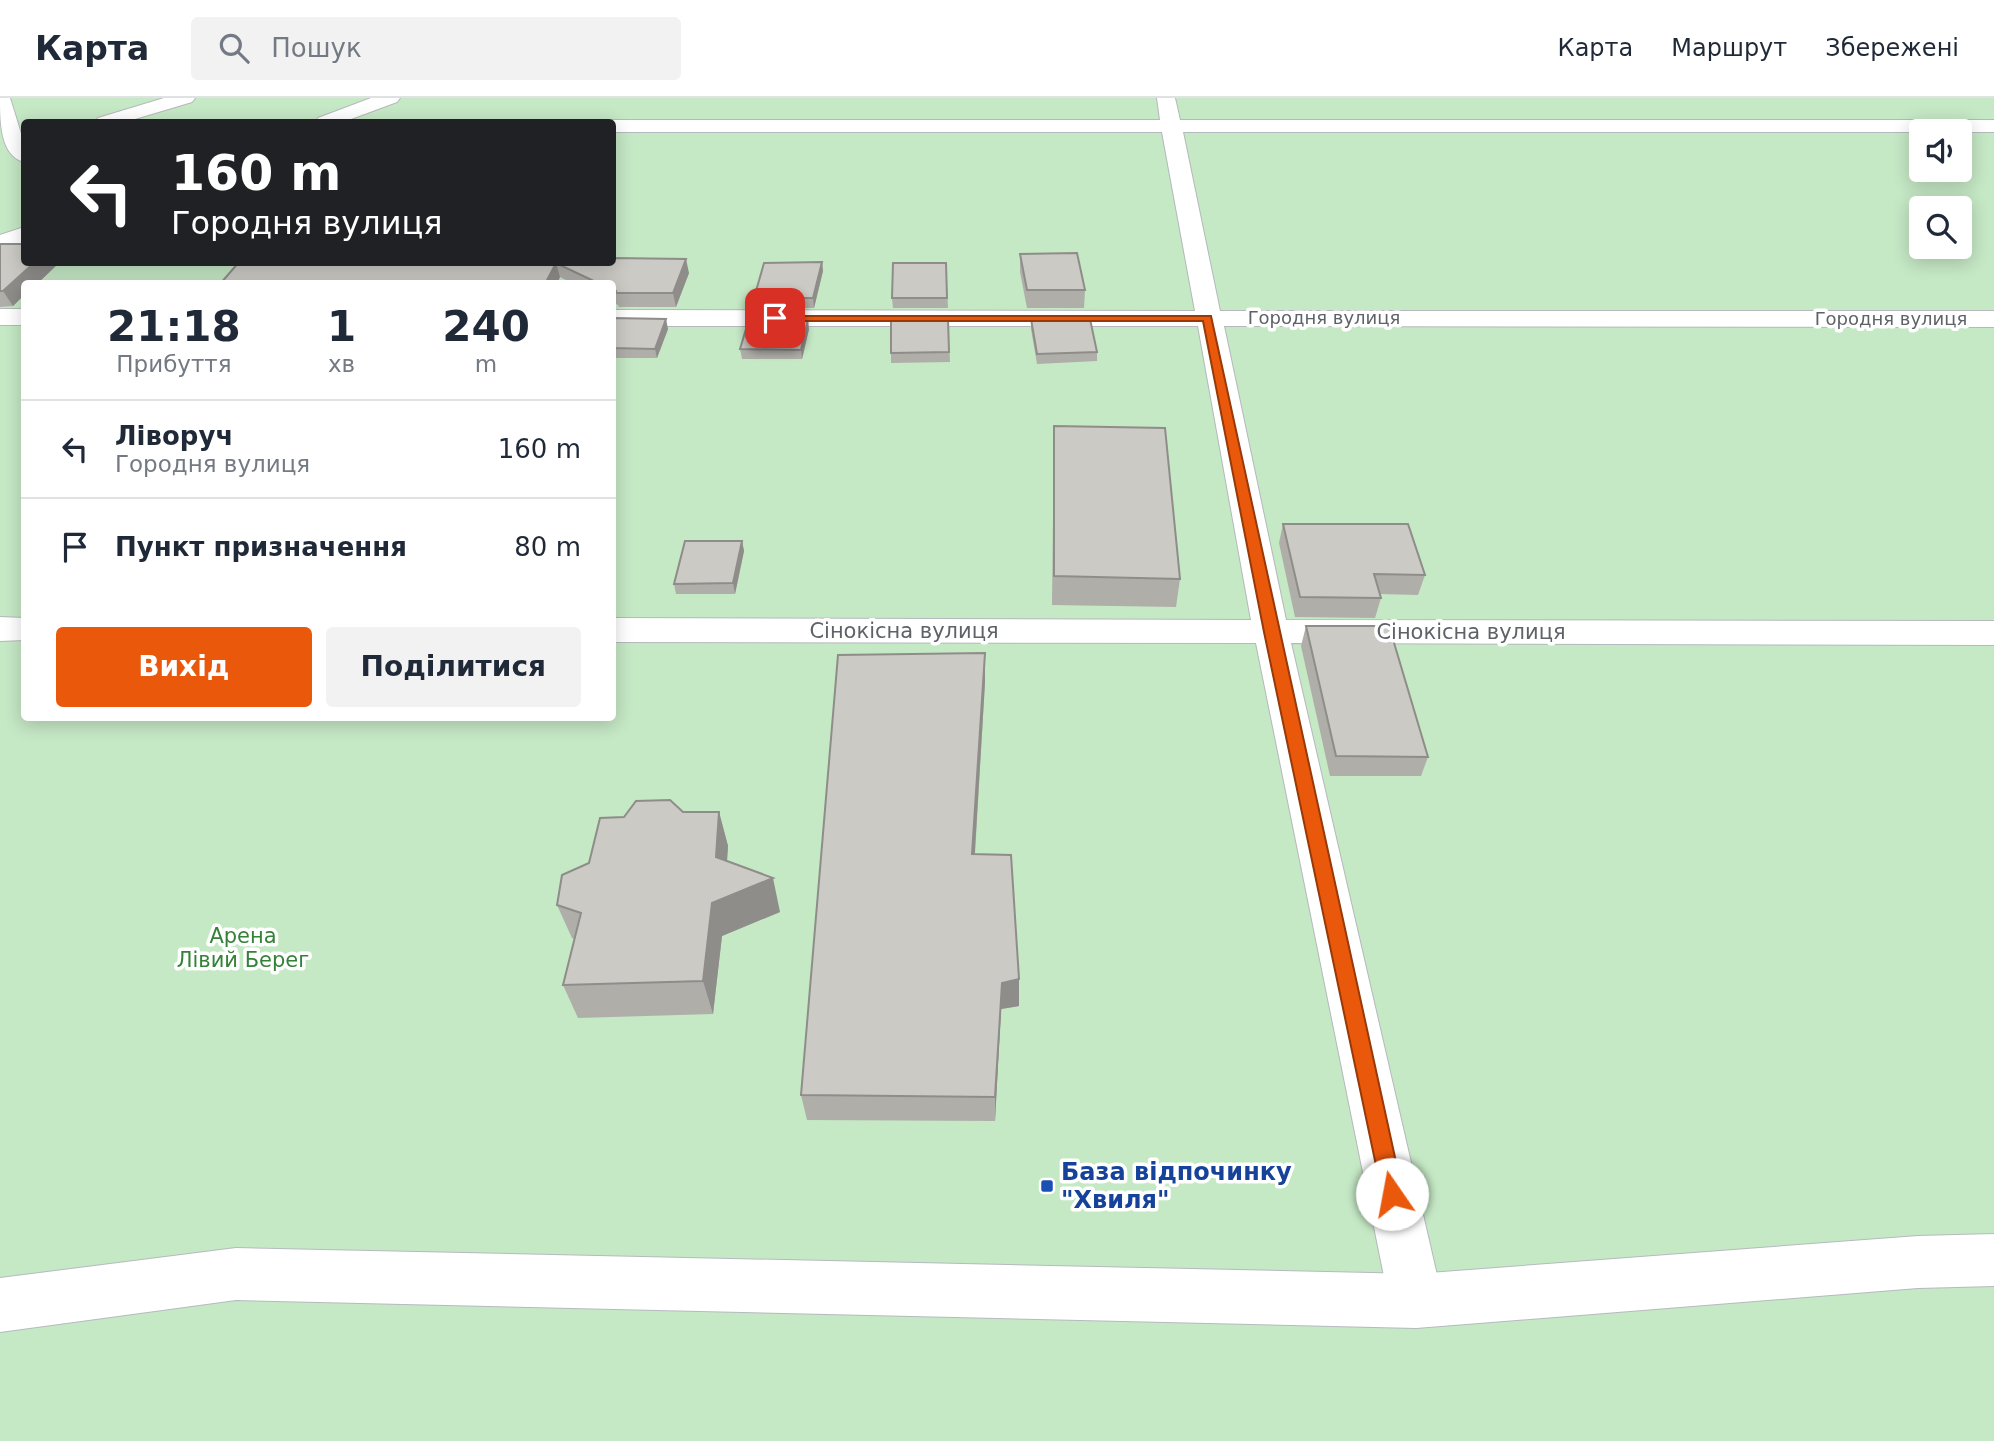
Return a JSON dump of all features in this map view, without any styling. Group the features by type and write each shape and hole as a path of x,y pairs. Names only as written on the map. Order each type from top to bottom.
{"street":[{"path":"115,119 185,98"},
{"path":"333,119 390,98"},
{"path":"0,99 15,146"},
{"path":"1490,107 1501,125"},
{"path":"1168,111 1271,632 1416,1301"},
{"path":"616,126 1168,111 1501,125 1994,126"},
{"path":"0,244 21,235"},
{"path":"0,317 21,317"},
{"name":"Городня вулиця","path":"616,318 1994,319"},
{"path":"0,629 21,629"},
{"name":"Сінокісна вулиця","path":"616,630 1994,633"},
{"path":"0,1305 236,1274 1416,1301 1919,1262 1994,1260"}],"green space":[{"name":"Арена Лівий Берег","path":"0,98 1994,98 1994,1441 0,1441"}],"building":[{"path":"0,244 21,244 21,266 31,266 0,291"},
{"path":"1077,253 1085,290 1027,290 1020,254"},
{"path":"616,258 686,259 673,293 616,293 616,280 592,280 562,266 616,266"},
{"path":"822,262 813,298 754,298 764,263"},
{"path":"893,263 946,263 947,298 892,298"},
{"path":"236,266 554,266 547,280 223,280"},
{"path":"616,318 666,319 655,349 616,348"},
{"path":"749,319 808,319 801,350 740,349"},
{"path":"891,319 948,319 949,352 891,353"},
{"path":"1031,319 1090,319 1097,352 1037,354"},
{"path":"1054,426 1165,428 1180,579 1054,576"},
{"path":"1283,524 1408,524 1425,575 1374,574 1381,598 1300,597"},
{"path":"685,541 742,541 733,583 674,584"},
{"path":"1306,626 1389,626 1428,757 1336,756"},
{"path":"985,653 972,854 1011,855 1019,979 1002,983 995,1097 801,1095 838,655"},
{"path":"670,800 683,812 719,812 716,857 773,878 712,903 703,981 563,985 581,913 557,905 562,875 589,863 600,818 624,817 636,801"}],"place":[{"name":"База відпочинку \"Хвиля\"","path":"1047,1186"}],"route":[{"path":"775,318 1208,318 1271,632 1392,1194"}]}
